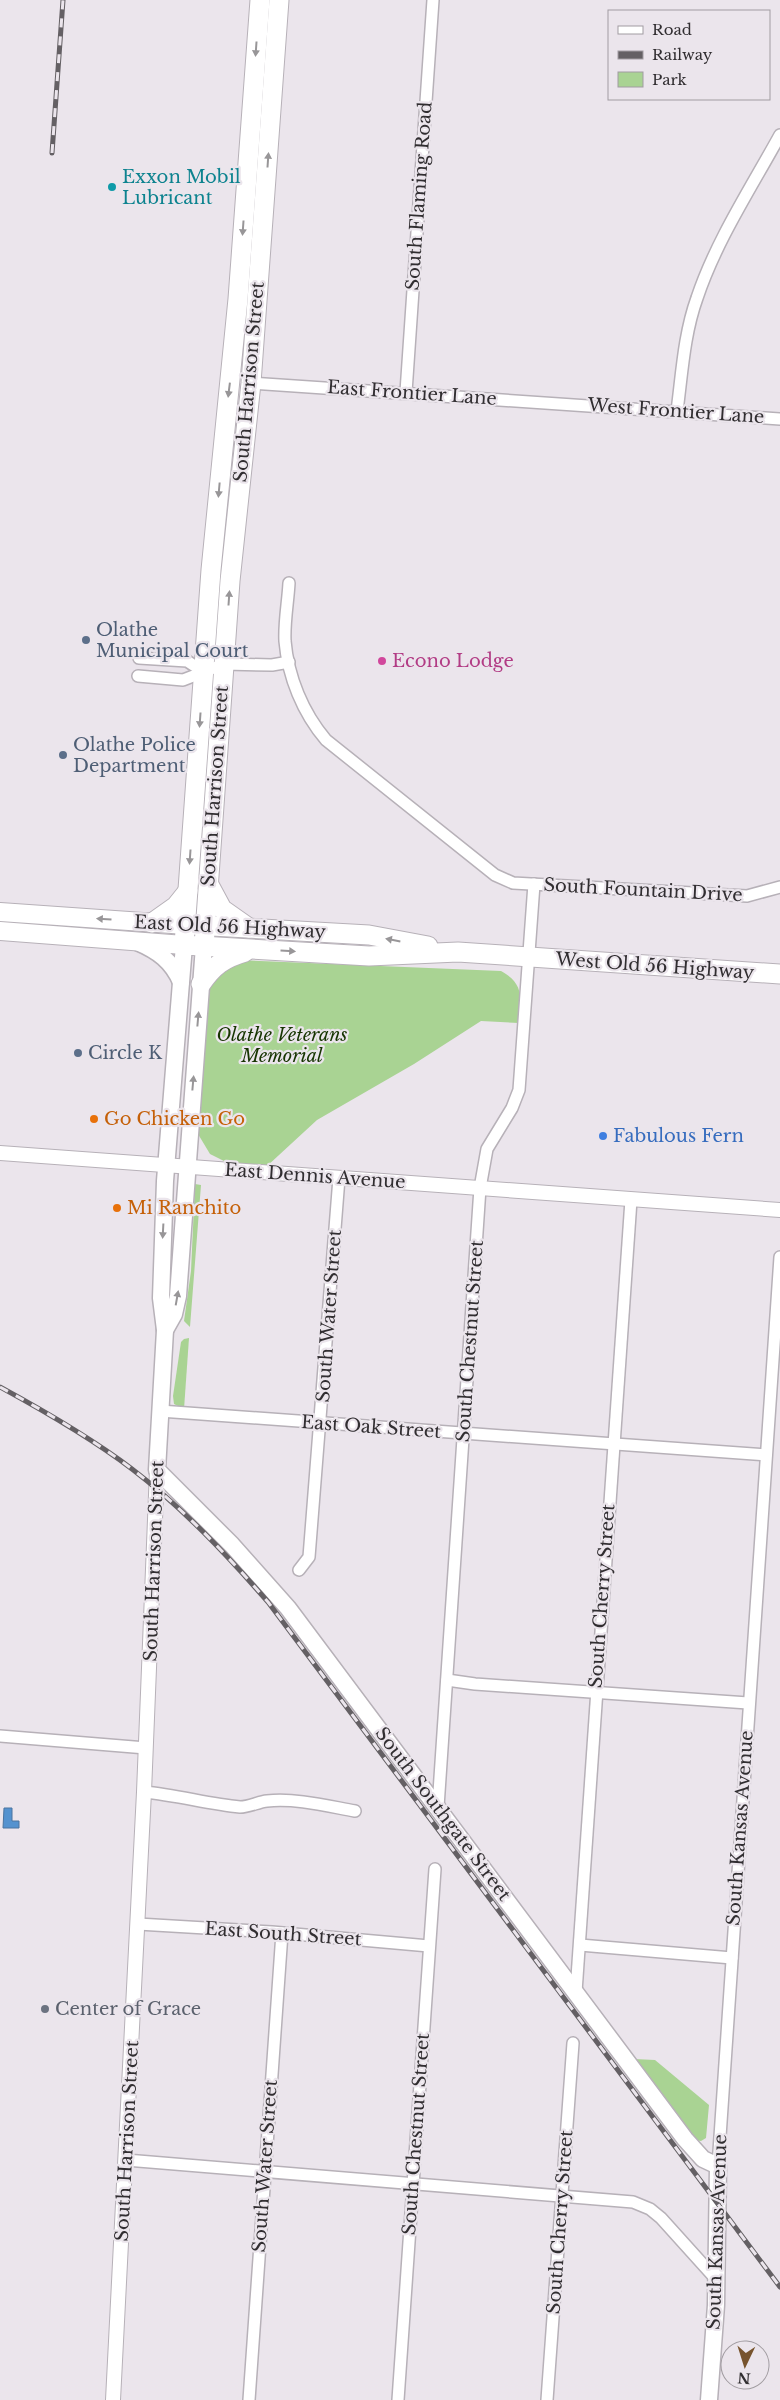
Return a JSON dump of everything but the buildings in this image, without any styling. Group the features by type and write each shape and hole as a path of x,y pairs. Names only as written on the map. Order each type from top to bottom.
{"highway":[{"name":"South Harrison Street","path":"184,945 211,570 238,299 260,0"},
{"name":"South Harrison Street","path":"204,946 230,581 250,383 279,0"},
{"path":"208,883 222,909 250,928"},
{"path":"152,923 176,906 188,891"},
{"name":"East Old 56 Highway","path":"186,925 369,935 458,952"},
{"name":"East Old 56 Highway","path":"184,945 369,956 458,952 529,957"},
{"path":"201,984 210,970 219,961 257,949"},
{"name":"West Old 56 Highway","path":"529,957 780,974"}],"main road":[{"name":"East Old 56 Highway","path":"0,912 186,925"},
{"name":"East Old 56 Highway","path":"0,931 184,945"},
{"path":"135,941 165,958 172,965 181,982"},
{"name":"South Harrison Street","path":"158,1470 165,1330 160,1298 167,1165 184,945"},
{"name":"South Harrison Street","path":"165,1330 174,1314 178,1296 204,946"},
{"name":"South Southgate Street","path":"158,1470 232,1545 288,1608 685,2138 703,2159 718,2166"},
{"name":"South Kansas Avenue","path":"709,2400 716,2279 718,2166"}],"street":[{"name":"South Flaming Road","path":"406,392 433,0"},
{"path":"677,411 688,331 697,298 712,259 780,135"},
{"name":"East Frontier Lane","path":"250,383 573,404"},
{"name":"West Frontier Lane","path":"573,404 780,419"},
{"path":"138,676 183,680 224,664 272,665 289,662 285,640 289,583"},
{"path":"139,658 187,661 204,672"},
{"name":"South Fountain Drive","path":"289,662 303,706 314,726 326,740 495,875 514,883 747,896 780,887"},
{"name":"South Chestnut Street","path":"438,1807 480,1188 487,1149 512,1108 519,1090 534,884"},
{"name":"East Dennis Avenue","path":"0,1153 780,1210"},
{"name":"South Water Street","path":"299,1570 309,1557 339,1178"},
{"name":"South Cherry Street","path":"576,1992 631,1200"},
{"name":"South Kansas Avenue","path":"718,2166 748,1702 780,1256"},
{"name":"East Oak Street","path":"160,1411 766,1455"},
{"name":"South Harrison Street","path":"113,2400 138,1924 158,1470"},
{"path":"447,1680 596,1693 748,1702"},
{"path":"0,1736 146,1748"},
{"path":"144,1792 176,1794 216,1804 244,1807 266,1801 294,1801 355,1811"},
{"name":"South Chestnut Street","path":"398,2400 435,1868"},
{"name":"East South Street","path":"138,1924 282,1933 429,1946"},
{"name":"South Water Street","path":"249,2400 282,1933"},
{"path":"580,1945 732,1958"},
{"name":"South Cherry Street","path":"547,2400 573,2043"},
{"path":"126,2160 618,2199 633,2202 650,2209 661,2218 716,2279"}],"green space":[{"name":"Olathe Veterans Memorial","path":"235,960 501,971 509,976 518,987 521,999 519,1023 481,1021 414,1064 317,1120 266,1167 224,1161 210,1154 195,1129 204,985"},
{"path":"195,1184 201,1185 190,1327 184,1321 191,1271"},
{"path":"189,1338 184,1409 174,1404 173,1396 181,1342"},
{"path":"634,2059 655,2060 709,2105 706,2138 701,2141 693,2140"}],"water":[{"path":"4,1808 12,1808 12,1821 19,1821 19,1828 3,1828"}],"railway":[{"path":"52,153 63,0"},
{"path":"0,1387 84,1436 151,1484 204,1533 268,1602 780,2287"}],"place":[{"name":"Exxon Mobil Lubricant","path":"112,187"},
{"name":"Olathe Municipal Court","path":"86,640"},
{"name":"Econo Lodge","path":"382,661"},
{"name":"Olathe Police Department","path":"63,755"},
{"name":"Circle K","path":"78,1053"},
{"name":"Go Chicken Go","path":"94,1119"},
{"name":"Fabulous Fern","path":"603,1136"},
{"name":"Mi Ranchito","path":"117,1208"},
{"name":"Center of Grace","path":"45,2009"}]}
